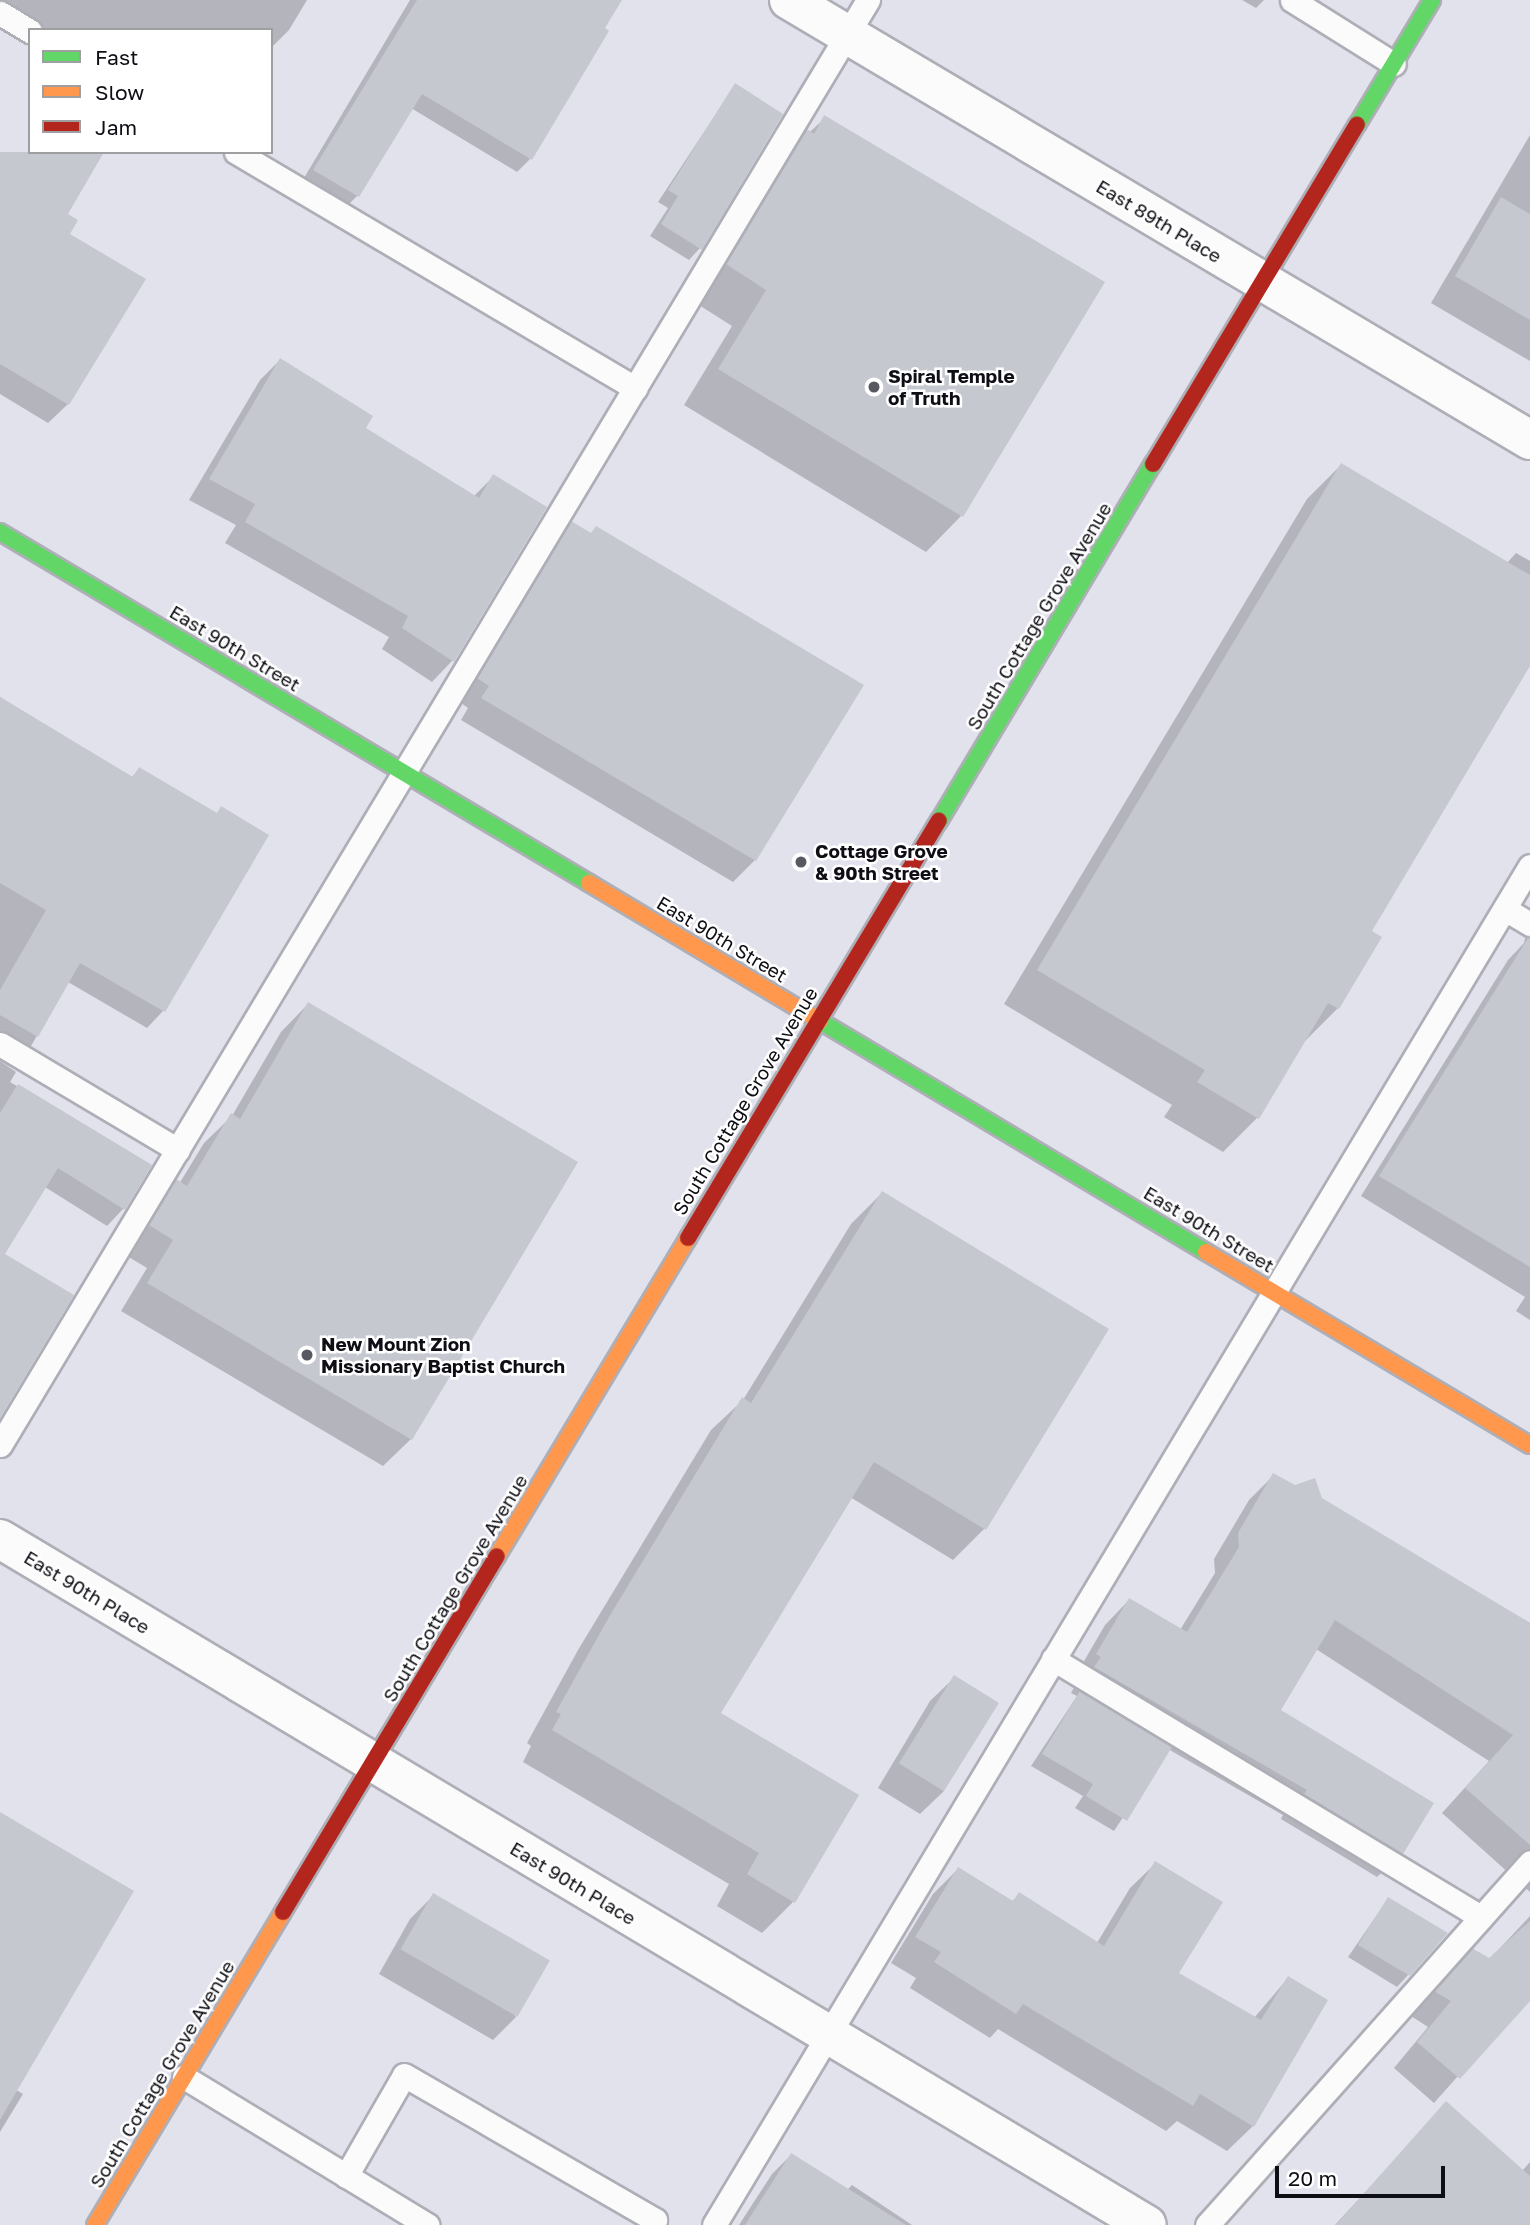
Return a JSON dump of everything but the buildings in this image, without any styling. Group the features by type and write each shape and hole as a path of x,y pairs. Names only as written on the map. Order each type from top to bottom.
{"main road":[{"name":"South Cottage Grove Avenue","path":"95,2225 374,1765 1432,0"},
{"name":"East 90th Street","path":"0,532 1530,1445"}],"street":[{"name":"East 89th Place","path":"789,0 1530,440"},
{"name":"East 90th Place","path":"0,1539 1147,2225"}],"lane":[{"path":"0,1446 868,0"},
{"path":"1292,0 1394,64"},
{"path":"0,13 28,30"},
{"path":"239,154 635,388"},
{"path":"714,2225 1530,866"},
{"path":"1505,909 1530,923"},
{"path":"0,1044 178,1150"},
{"path":"1054,1659 1481,1917"},
{"path":"1207,2225 1530,1862"},
{"path":"346,2176 404,2075 655,2220 652,2225"},
{"path":"184,2077 427,2225"}],"traffic: fast":[{"path":"1357,125 1432,0"},
{"path":"939,821 1153,464"},
{"path":"0,532 589,883"},
{"path":"820,1021 1206,1252"}],"traffic: slow":[{"path":"589,883 820,1021"},
{"path":"497,1556 688,1238"},
{"path":"1206,1252 1530,1445"},
{"path":"95,2225 283,1912"}],"traffic: jam":[{"path":"1153,464 1357,125"},
{"path":"688,1238 939,821"},
{"path":"283,1912 497,1556"}],"place":[{"name":"Spiral Temple of Truth","path":"874,387"},
{"name":"Cottage Grove & 90th Street","path":"801,862"},
{"name":"New Mount Zion Missionary Baptist Church","path":"307,1355"}]}
